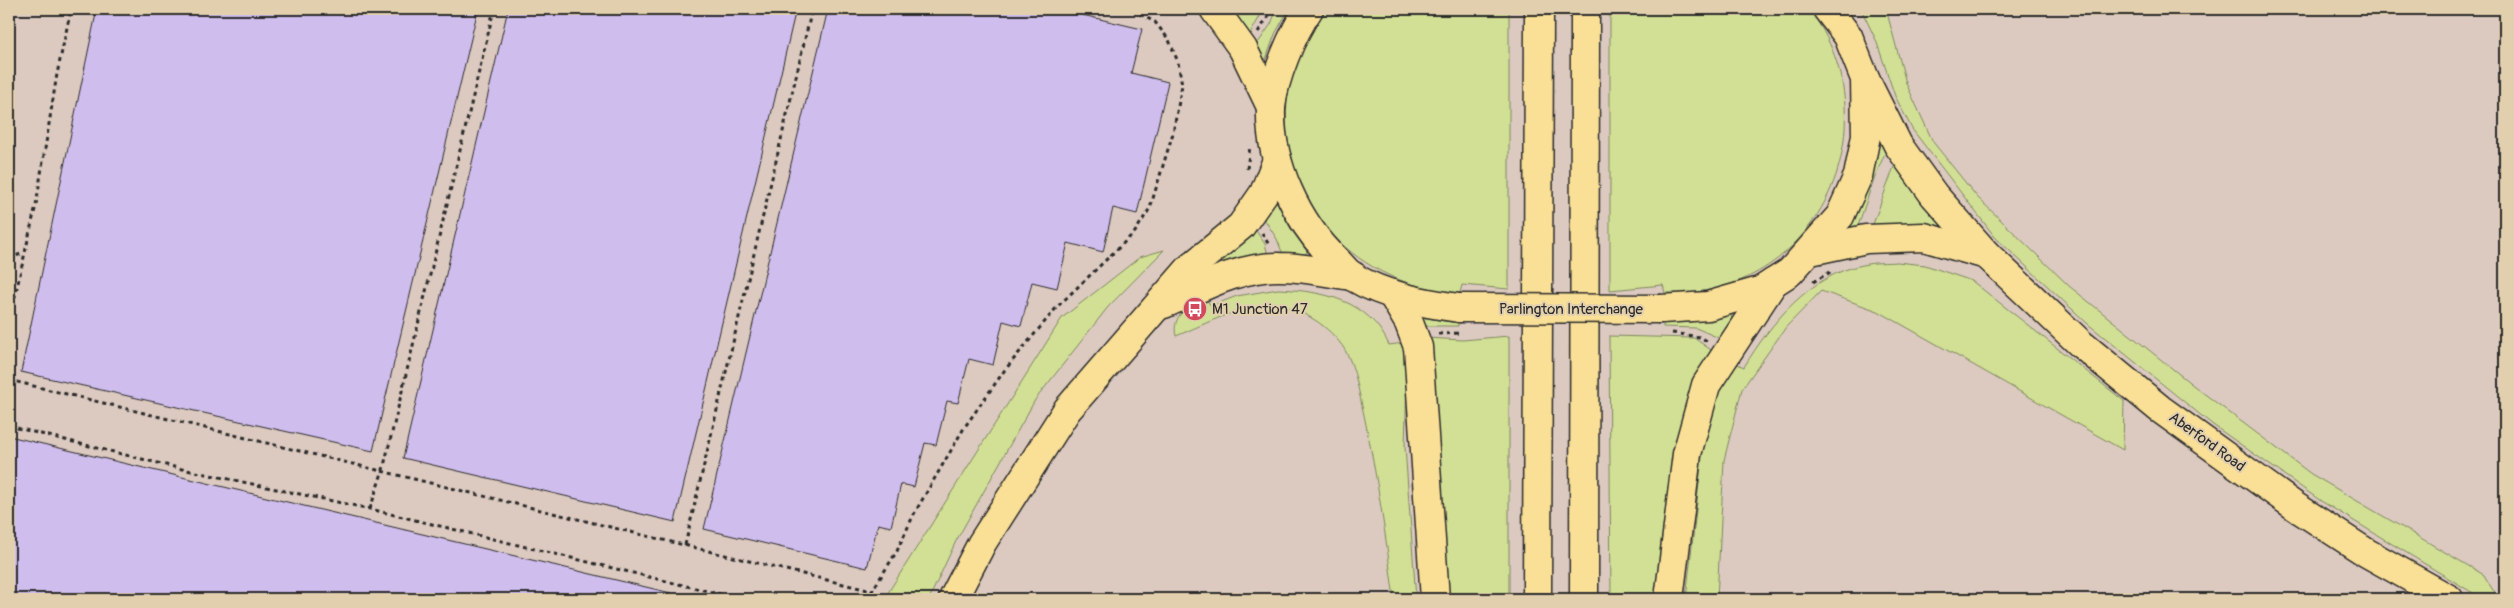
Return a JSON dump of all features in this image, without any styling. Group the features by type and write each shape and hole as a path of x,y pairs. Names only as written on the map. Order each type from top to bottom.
{"main road":[{"path":"1214,9 1243,49 1271,107"},
{"name":"Parlington Interchange","path":"1310,9 1300,23 1282,63 1271,107 1277,160 1300,215 1328,252 1352,276 1392,294 1425,304 1459,308 1661,309 1708,306 1760,291 1790,272 1840,216 1858,176 1866,136 1865,80 1848,36 1827,9"},
{"path":"1537,599 1539,9"},
{"path":"1584,599 1585,9"},
{"name":"Aberford Road","path":"1865,80 1902,150 1934,194 1987,255 2082,344 2160,409 2296,507 2367,553 2449,599"},
{"path":"953,599 987,534 1067,410 1191,267 1241,226 1264,192 1277,160"},
{"name":"Aberford Road","path":"1810,251 1866,239 1924,237 1987,255"},
{"path":"1158,307 1208,284 1252,270 1297,268 1352,276"},
{"path":"1669,599 1687,454 1706,385 1773,283"},
{"path":"1392,294 1409,322 1418,347 1435,599"}],"path":[{"path":"9,322 25,253 71,9"},
{"path":"370,509 383,470 494,9"},
{"path":"685,545 812,9"},
{"path":"867,599 897,550 914,514 964,428 1004,371 1057,307 1135,232 1150,208 1173,133 1182,85 1178,62 1169,40 1155,22 1130,9"},
{"path":"9,258 25,253"},
{"path":"9,380 872,591"},
{"path":"9,426 182,469 370,509 740,599"}],"green space":[{"path":"1227,9 1264,9 1249,36"},
{"path":"1277,9 1289,9 1275,34 1266,59 1262,59 1256,46 1271,24"},
{"path":"1323,9 1509,9 1509,289 1462,285 1460,293 1423,287 1389,275 1359,258 1332,235 1311,207 1296,175 1288,140 1287,102 1291,80 1299,58 1317,17"},
{"path":"1610,9 1809,9 1834,55 1845,104 1842,152 1827,198 1800,238 1764,268 1718,288 1665,293 1663,285 1610,290"},
{"path":"1861,9 1886,9 1906,83 1933,142 1977,197 2069,286 2194,386 2311,474 2484,575 2498,599 2483,599 2321,501 2213,425 2088,324 1995,237 1912,129 1895,96 1876,40"},
{"path":"1879,140 1886,151 1875,176 1857,229 1845,232"},
{"path":"1895,164 1970,242 1872,227"},
{"path":"1274,196 1292,231 1307,251 1306,254 1282,252 1277,239 1261,214"},
{"path":"1252,225 1265,244 1268,255 1212,271 1205,265"},
{"path":"1164,250 1108,307 1035,400 956,541 929,599 884,599 1062,318 1140,257"},
{"path":"1897,262 1925,265 1972,281 2124,401 2123,450 1878,311 1821,291 1786,327 1742,389 1724,460 1717,599 1686,599 1702,457 1711,402 1731,361 1744,367 1779,318 1793,303 1825,279 1843,270 1863,265"},
{"path":"1278,289 1312,292 1343,301 1357,308 1370,318 1389,345 1404,343 1407,378 1405,447 1416,599 1394,599 1369,438 1352,365 1339,341 1314,319 1294,310 1273,306 1235,312 1176,336 1176,322 1182,312 1204,296 1211,306 1237,296"},
{"path":"1731,314 1732,319 1719,338 1696,328 1663,327 1663,323 1690,322"},
{"path":"1420,317 1458,323 1458,326 1421,326"},
{"path":"1509,336 1509,599 1447,599 1426,338 1463,340"},
{"path":"1609,336 1694,338 1711,350 1702,369 1661,599 1611,599"}],"building":[{"path":"97,9 478,9 373,451 21,372"},
{"path":"508,9 796,9 675,522 403,458"},
{"path":"828,9 1057,9 1142,29 1131,73 1168,82 1137,214 1113,208 1103,252 1068,243 1057,288 1032,282 1021,326 1003,321 993,365 969,359 958,403 947,401 936,445 925,443 914,487 901,484 891,527 878,524 867,568 704,529"},
{"path":"9,436 671,593 670,599 9,599"}],"place":[{"name":"M1 Junction 47","path":"1195,309"}]}
